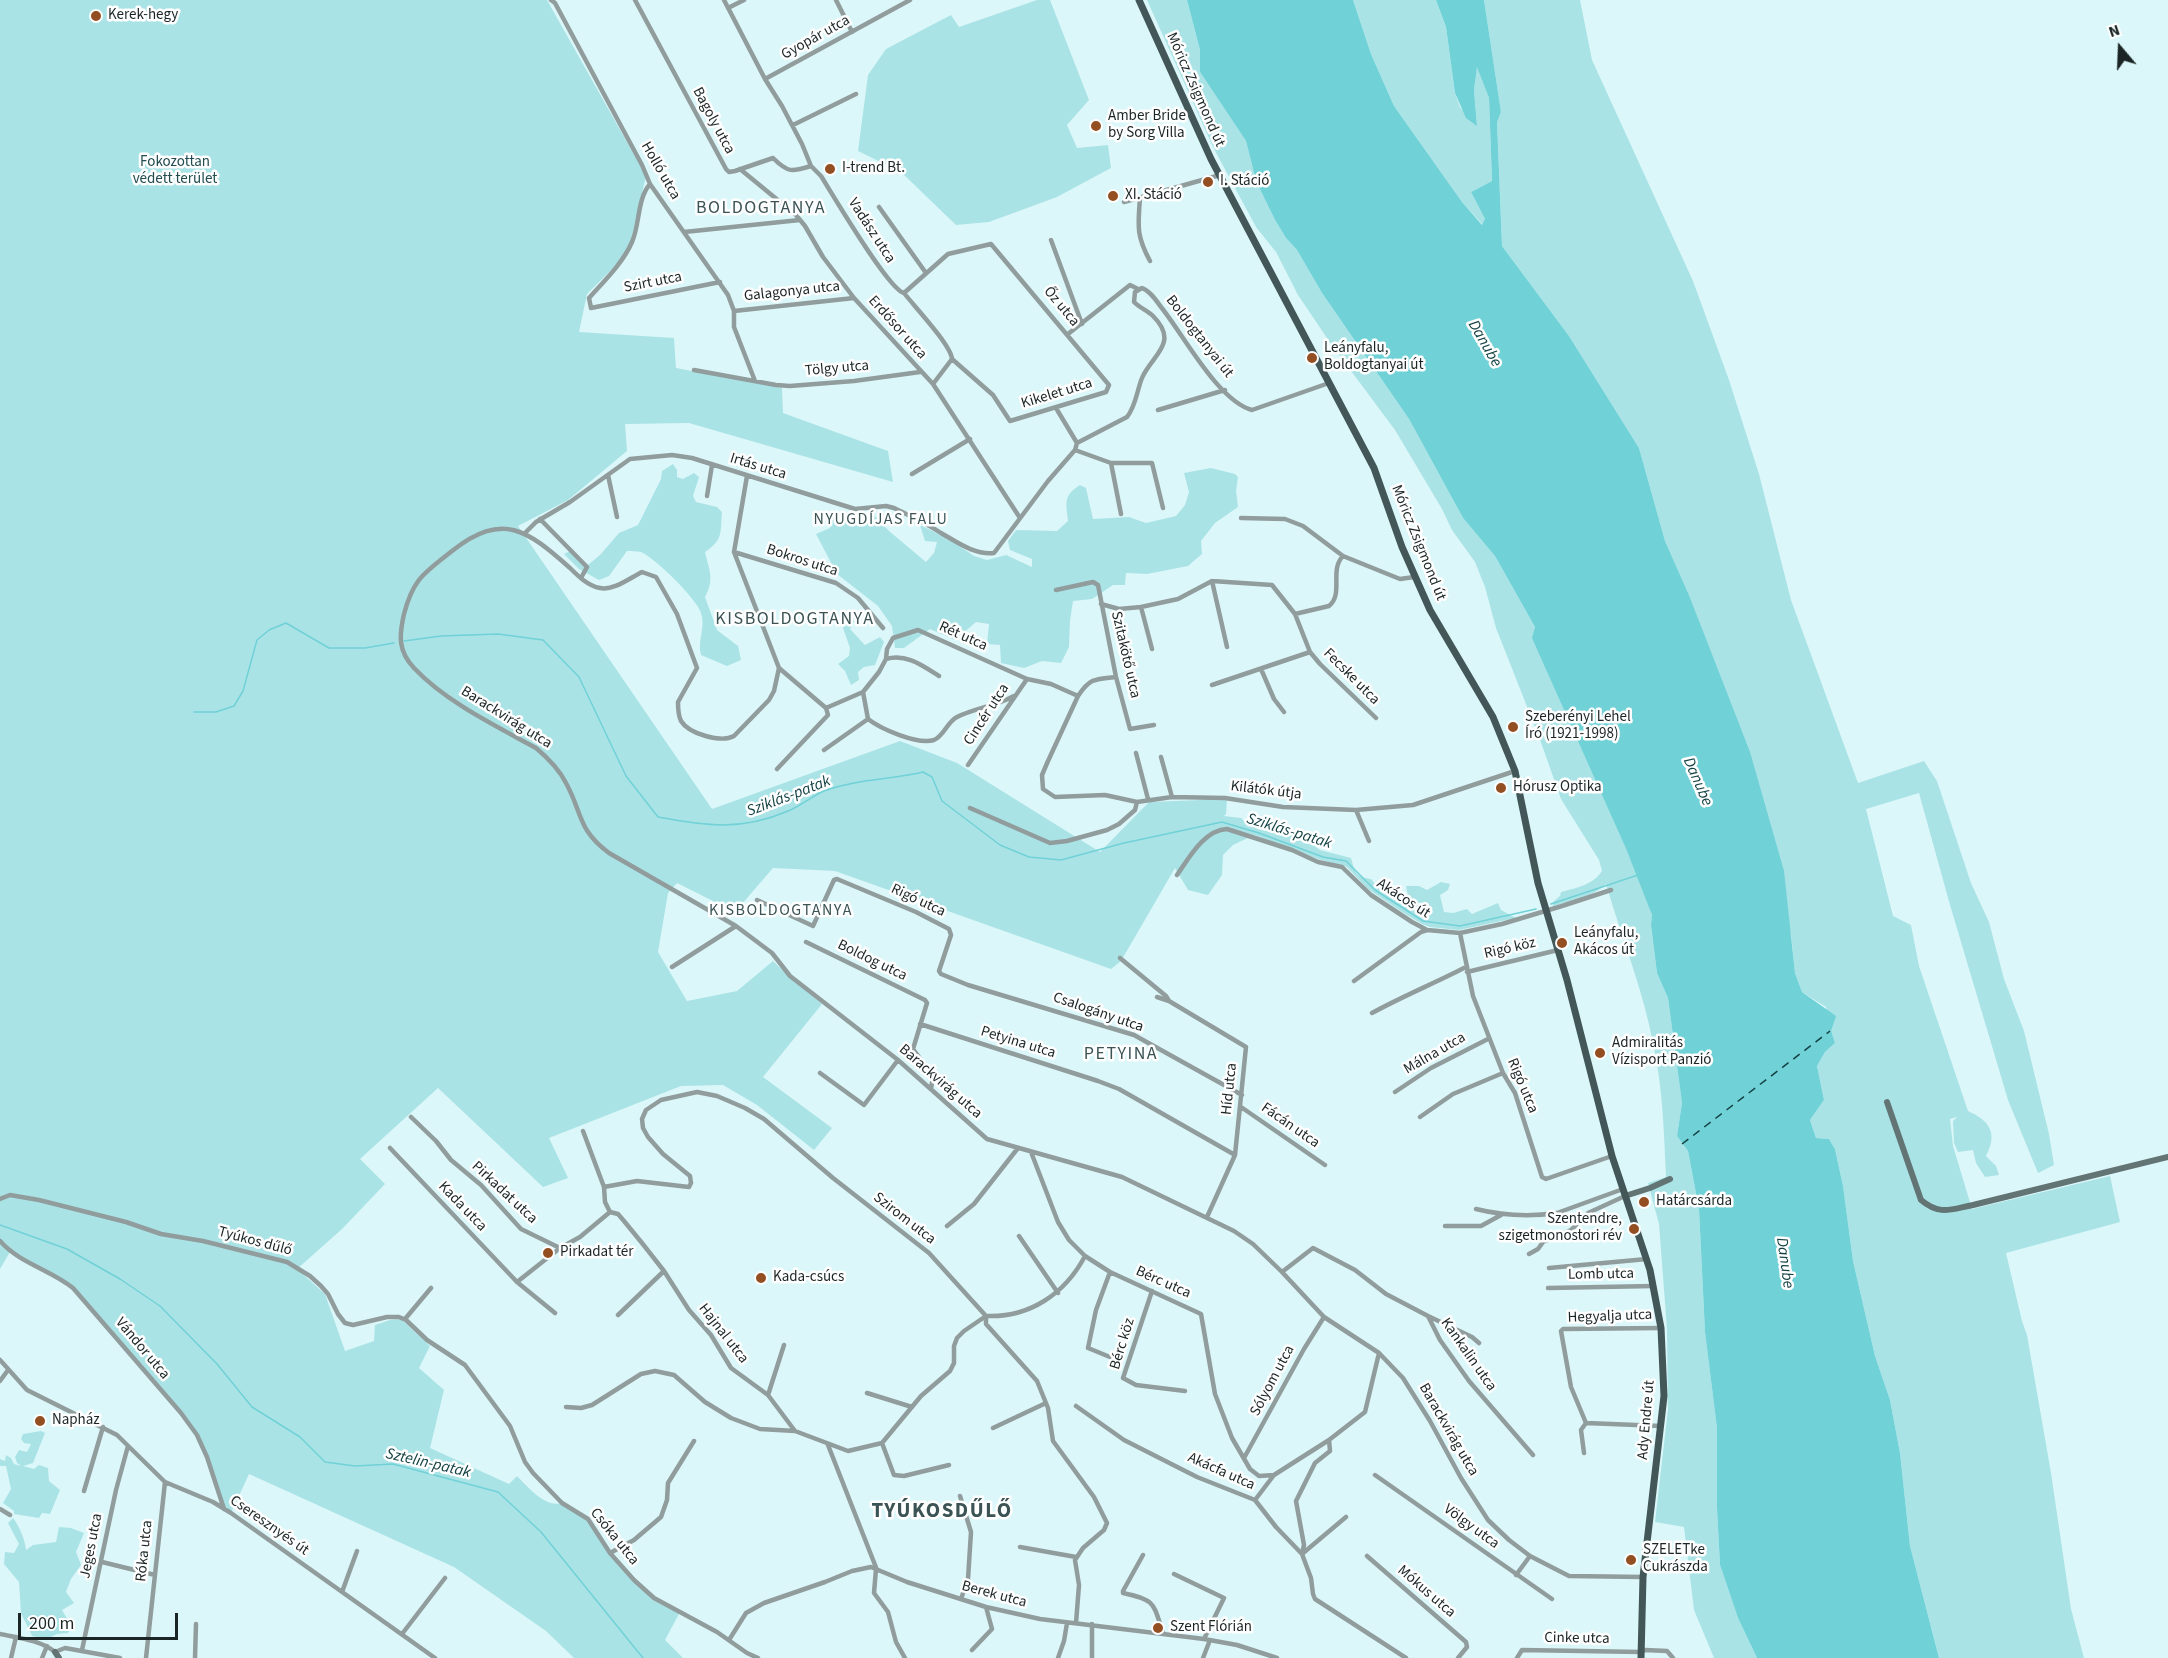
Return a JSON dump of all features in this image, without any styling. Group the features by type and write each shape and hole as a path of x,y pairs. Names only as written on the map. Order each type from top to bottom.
{"main road":[{"name":"Móricz Zsigmond út","path":"1139,0 1220,175 1374,468 1414,577 1430,610 1493,717 1515,771 1546,911 1612,1156 1624,1192"},
{"name":"Ady Endre út","path":"1624,1192 1654,1286 1665,1372 1643,1577 1641,1655"}],"street":[{"path":"553,2 562,0"},
{"name":"Bagoly utca","path":"635,0 729,172 773,158 783,168 793,172 811,166"},
{"name":"Vadász utca","path":"724,0 765,80 793,125 811,166 821,176 879,267 898,292 904,293 952,354 952,358 993,395 1010,421"},
{"path":"728,8 744,0"},
{"path":"836,0 852,32"},
{"name":"Gyopár utca","path":"765,80 910,0"},
{"name":"Holló utca","path":"553,2 636,153 650,184 728,295 734,310 734,327 755,381"},
{"path":"793,125 856,94"},
{"name":"Erdősor utca","path":"740,169 800,220 823,257 854,298 933,384 1020,518"},
{"path":"1124,202 1220,175"},
{"name":"Szirt utca","path":"650,184 644,193 631,244 625,256 589,298 591,308 720,282"},
{"path":"1140,198 1138,232 1140,242 1150,261"},
{"path":"879,207 926,273 904,293"},
{"path":"684,232 800,220"},
{"path":"1051,240 1082,324"},
{"name":"Őz utca","path":"926,273 948,254 992,244 1068,334 1109,385 1109,388"},
{"path":"1068,334 1130,285 1138,289"},
{"name":"Boldogtanyai út","path":"1077,443 1127,417 1132,412 1143,375 1164,346 1164,333 1159,323 1134,302 1138,289 1142,288 1148,291 1171,319 1197,359 1239,405 1252,410 1330,382"},
{"name":"Galagonya utca","path":"734,310 854,298"},
{"path":"933,384 952,358"},
{"name":"Tölgy utca","path":"694,370 790,386 854,381 920,372"},
{"name":"Kikelet utca","path":"1010,421 1106,392 1109,388"},
{"path":"1158,410 1225,390"},
{"path":"1020,518 1075,450 1077,443 1056,408"},
{"path":"912,474 970,439"},
{"path":"1075,450 1111,463 1152,464 1163,508"},
{"name":"Irtás utca","path":"525,533 540,519 570,502 630,459 672,455 692,458 855,509 886,506 894,508 972,550 994,553 1020,518"},
{"path":"1111,463 1121,514"},
{"path":"707,496 712,465"},
{"path":"608,475 617,517"},
{"path":"747,476 734,552 779,668 826,708 828,715 777,769"},
{"path":"1241,518 1285,519 1303,526 1343,556 1400,579 1414,577"},
{"path":"540,519 587,567 581,578"},
{"name":"Barackvirág utca","path":"525,533 500,528 478,533 422,575 408,598 399,638 401,650 407,661 444,693 536,748 546,757 567,784 582,823 596,844 736,926 772,953 790,976 898,1059 987,1139 1122,1177 1234,1231 1282,1272 1324,1317 1379,1353 1412,1390 1461,1478 1488,1520 1530,1557 1569,1576 1643,1577"},
{"path":"525,533 544,545 581,578 600,589 610,588 642,572 656,578 677,614 698,668 678,702 681,720 691,730 722,739 734,736 769,700 774,691 779,668"},
{"name":"Bokros utca","path":"734,552 836,583 858,598 883,628"},
{"path":"1295,614 1329,606 1333,602 1336,569 1343,556"},
{"path":"1101,604 1119,609 1141,607 1178,599 1212,581 1227,647"},
{"name":"Fecske utca","path":"1212,581 1272,585 1295,614 1310,652 1376,718"},
{"name":"Szitakötő utca","path":"1056,590 1093,582 1098,585 1116,677 1130,729 1154,725"},
{"path":"1141,607 1152,649"},
{"name":"Rét utca","path":"826,708 863,692 879,672 886,659 886,649 893,638 918,630 1027,679"},
{"name":"Fecske utca","path":"1212,686 1310,652"},
{"path":"886,659 896,656 918,662 939,676"},
{"path":"1261,669 1274,699 1284,712"},
{"path":"970,808 1050,843 1067,841 1107,830 1127,817 1134,810 1137,802 1105,795 1055,797 1043,789 1042,775 1078,696 1091,680 1116,677"},
{"path":"1027,679 1051,684 1078,696"},
{"name":"Cincér utca","path":"968,765 1027,679"},
{"path":"863,692 868,719 880,728 925,741 934,740 940,736 954,718 999,704 1014,696"},
{"path":"824,750 868,719"},
{"path":"1136,753 1148,799"},
{"path":"1161,757 1172,797"},
{"name":"Kilátók útja","path":"1137,802 1172,797 1225,798 1283,807 1356,810 1413,805 1515,771"},
{"path":"1356,810 1369,841"},
{"name":"Akácos út","path":"1177,875 1210,834 1219,830 1227,830 1292,850 1318,862 1342,867 1371,895 1412,922 1427,930 1460,933 1546,911 1611,890"},
{"name":"Rigó utca","path":"757,900 813,926 834,880 837,879 916,912 949,929 951,935 939,971"},
{"path":"672,967 736,926"},
{"path":"1354,981 1427,930"},
{"name":"Rigó utca","path":"1460,933 1473,996 1488,1039 1515,1093 1544,1179 1612,1156"},
{"name":"Boldog utca","path":"806,942 925,1000 927,1003 920,1024"},
{"name":"Rigó köz","path":"1372,1013 1412,992 1430,987 1467,970 1558,950"},
{"name":"Híd utca","path":"1120,958 1166,996 1169,1002"},
{"name":"Csalogány utca","path":"939,971 941,974 968,985 1134,1035 1242,1095"},
{"name":"Híd utca","path":"1157,997 1246,1047 1234,1155 1207,1217"},
{"path":"920,1024 913,1049 933,1076 931,1089"},
{"name":"Petyina utca","path":"920,1024 1119,1089 1234,1155"},
{"name":"Málna utca","path":"1395,1092 1431,1068 1488,1039"},
{"path":"820,1073 864,1105 898,1059"},
{"path":"1419,1117 1453,1094 1503,1073"},
{"name":"Szirom utca","path":"604,1187 637,1181 688,1187 692,1183 690,1176 655,1146 643,1128 642,1119 646,1110 661,1100 697,1092 717,1096 764,1119 833,1178 929,1253 986,1316 986,1324 1037,1381 1048,1408 1053,1441 1094,1497 1107,1523 1104,1530 1076,1557"},
{"path":"1887,1102 1922,1200 1932,1208 1941,1211 2168,1156"},
{"name":"Fácán utca","path":"1241,1107 1325,1165"},
{"name":"Pirkadat utca","path":"411,1117 436,1141 451,1160 476,1180 521,1229 560,1248"},
{"path":"517,1282 560,1248 580,1237 610,1212 605,1202 604,1187 583,1131"},
{"name":"Kada utca","path":"390,1148 517,1282 555,1314"},
{"path":"946,1226 974,1204 1018,1148"},
{"name":"Bérc utca","path":"1031,1152 1058,1222 1069,1240 1085,1256 1110,1272 1200,1314 1215,1394 1232,1438 1250,1469 1259,1476 1274,1475"},
{"path":"1476,1209 1501,1215 1525,1216 1557,1213 1624,1192 1650,1188 1670,1179"},
{"path":"1528,1254 1538,1249 1543,1242 1571,1230 1588,1213 1624,1192"},
{"name":"Tyúkos dűlő","path":"0,1199 10,1195 39,1200 126,1222 161,1234 203,1241 287,1262 296,1266 321,1286 345,1323 353,1325 387,1317 405,1319"},
{"name":"Hajnal utca","path":"610,1212 618,1215 624,1221 664,1271 689,1310 711,1335 731,1368 768,1395 795,1431"},
{"path":"1445,1226 1481,1226 1501,1215"},
{"path":"1019,1236 1058,1293"},
{"name":"Vándor utca","path":"0,1241 18,1257 52,1273 74,1288 181,1413 203,1446 224,1509"},
{"name":"Kankalin utca","path":"1282,1272 1313,1248 1355,1270 1386,1294 1428,1316 1440,1340 1469,1381 1533,1455"},
{"path":"566,1407 581,1408 592,1405 641,1374 655,1371 674,1375 705,1402 731,1418 760,1429 795,1431 848,1451 882,1443 928,1389 950,1371 954,1363 954,1346 957,1338 964,1331 986,1316 1014,1315 1031,1309 1058,1293 1085,1256"},
{"path":"1549,1268 1647,1259"},
{"path":"618,1316 664,1271"},
{"path":"1110,1272 1096,1310 1088,1348 1110,1357"},
{"name":"Lomb utca","path":"1548,1288 1654,1286"},
{"path":"405,1319 430,1288"},
{"name":"Bérc köz","path":"1152,1291 1123,1378 1136,1385 1185,1391"},
{"path":"1428,1316 1472,1337 1479,1343"},
{"name":"Sólyom utca","path":"1244,1458 1324,1317"},
{"name":"Csóka utca","path":"405,1319 427,1340 465,1365 510,1426 525,1462 533,1473 562,1503 588,1519 610,1553 634,1580 654,1598 758,1658"},
{"name":"Hegyalja utca","path":"1586,1423 1571,1387 1561,1331 1563,1329 1661,1328"},
{"path":"768,1395 784,1345"},
{"path":"1255,1500 1274,1475 1329,1440 1365,1412 1379,1353"},
{"name":"Cseresznyés út","path":"0,1360 20,1384 36,1396 117,1435 165,1482 224,1509 435,1658"},
{"path":"0,1381 8,1370"},
{"path":"867,1393 912,1407"},
{"path":"993,1428 1046,1403"},
{"name":"Akácfa utca","path":"1076,1406 1124,1440 1197,1477 1255,1500 1276,1527 1302,1554 1311,1578 1315,1599 1406,1658"},
{"path":"1584,1453 1581,1430 1586,1423 1661,1426"},
{"path":"84,1491 103,1428"},
{"path":"610,1553 634,1540 661,1517 667,1500 668,1484 694,1440"},
{"path":"1302,1554 1304,1545 1296,1501 1315,1463 1330,1451 1329,1440"},
{"path":"882,1443 894,1475 904,1476 949,1465"},
{"path":"828,1445 877,1570 874,1593 888,1612 896,1642 905,1658"},
{"name":"Jeges utca","path":"82,1650 116,1490 128,1446"},
{"name":"Völgy utca","path":"1375,1475 1552,1599"},
{"name":"Róka utca","path":"146,1658 165,1482"},
{"path":"960,1496 971,1532 968,1579 961,1599"},
{"path":"0,1509 10,1515"},
{"path":"1302,1554 1346,1517"},
{"path":"1020,1547 1076,1557 1079,1585 1076,1623"},
{"path":"342,1592 357,1551"},
{"path":"1143,1556 1123,1593 1145,1598 1152,1603 1163,1633"},
{"name":"Mókus utca","path":"1367,1556 1466,1642 1467,1647 1458,1658"},
{"path":"1516,1575 1530,1557"},
{"path":"102,1563 155,1575"},
{"path":"729,1640 746,1612 764,1603 852,1571 871,1568 877,1570"},
{"name":"Berek utca","path":"877,1570 986,1607 1040,1619 1207,1639 1278,1658"},
{"path":"1174,1574 1224,1598 1207,1639 1203,1658"},
{"path":"402,1634 445,1578"},
{"path":"972,1650 992,1629 986,1607"},
{"path":"1058,1658 1067,1623"},
{"path":"195,1658 196,1624"},
{"path":"1092,1624 1092,1658"},
{"path":"0,1634 47,1646 57,1655 65,1648 120,1658"},
{"path":"11,1658 16,1637"},
{"path":"42,1658 47,1646"},
{"name":"Cinke utca","path":"1517,1658 1522,1650 1641,1655"},
{"path":"1641,1655 1645,1650 1666,1651 1673,1658"}],"green space":[{"name":"Fokozottan védett terület","path":"0,0 547,0 646,176 628,253 587,294 579,332 674,338 676,368 782,388 783,413 888,451 893,482 689,423 625,424 627,451 568,500 518,526 712,809 900,741 957,763 1100,852 1149,802 1227,799 1224,816 1241,818 1246,823 1254,824 1259,817 1269,828 1280,828 1298,834 1320,850 1351,858 1359,875 1371,879 1384,892 1401,897 1405,903 1409,901 1406,886 1419,886 1427,890 1441,882 1450,884 1448,890 1440,895 1444,912 1453,913 1467,909 1472,914 1498,903 1501,910 1516,918 1459,930 1430,927 1402,912 1368,889 1347,867 1318,859 1254,835 1233,845 1223,855 1222,875 1208,895 1188,890 1175,868 1121,961 1111,969 835,871 773,868 735,912 677,883 668,893 658,952 687,1001 737,991 773,961 822,1004 763,1077 832,1128 814,1150 757,1105 723,1085 681,1086 549,1138 568,1178 543,1187 438,1088 360,1159 385,1184 342,1229 297,1269 325,1294 345,1351 374,1341 375,1325 401,1319 430,1346 419,1368 444,1390 430,1448 509,1484 517,1476 543,1500 556,1504 562,1503 582,1514 610,1553 654,1598 680,1612 665,1640 683,1658 574,1658 546,1631 454,1567 249,1474 231,1513 224,1509 197,1435 73,1288 10,1252 0,1269"},
{"path":"1037,0 1050,0 1089,100 1067,125 1077,148 1108,145 1111,168 1057,197 989,222 956,225 901,172 858,151 868,75 886,49 951,15 959,27"},
{"path":"1147,0 1187,0 1200,50 1200,72 1246,141 1256,181 1275,220 1409,419 1463,518 1495,556 1535,627 1533,638 1643,887 1652,916 1651,926 1657,973 1668,998 1682,1103 1677,1136 1688,1151 1699,1209 1705,1332 1717,1428 1720,1565 1738,1618 1757,1658 1714,1658 1694,1610 1684,1527 1655,1522 1668,1409 1667,1329 1659,1224 1648,1183 1666,1177 1663,1112 1657,1064 1645,1006 1606,884 1588,895 1553,906 1553,902 1561,892 1584,885 1598,876 1602,871 1599,860 1561,799 1496,628 1485,587 1475,562 1452,530 1395,430 1331,344 1298,295 1276,252 1256,227 1213,147"},
{"path":"1353,0 1436,0 1446,27 1455,93 1460,107 1477,125 1474,90 1477,65 1489,98 1492,181 1471,192 1485,219 1483,225 1462,202 1394,106 1371,54"},
{"path":"1484,0 1580,0 1592,60 1693,281 1729,380 1759,474 1791,600 1858,783 1924,761 1937,781 1971,883 1989,922 2004,979 2024,1031 2049,1134 2054,1165 2038,1173 2008,1100 1919,793 1866,809 1893,916 1911,925 1919,966 1968,1111 1982,1119 1990,1129 1990,1148 1986,1156 1996,1166 1999,1175 1985,1177 1976,1163 1973,1150 1958,1152 1954,1143 1953,1121 1957,1117 1950,1119 1953,1146 1972,1209 2110,1176 2120,1222 2006,1253 2027,1335 2051,1473 2071,1609 2084,1658 1939,1658 1910,1546 1900,1453 1890,1400 1875,1356 1853,1261 1843,1186 1835,1149 1829,1139 1816,1138 1810,1120 1824,1100 1817,1066 1825,1052 1835,1043 1830,1031 1826,1007 1802,992 1795,973 1791,934 1727,695 1689,595 1665,541 1639,448 1569,336 1502,246 1497,121 1501,112"},
{"path":"673,464 677,470 677,477 683,479 694,473 699,477 693,496 696,502 717,507 722,512 718,539 705,552 710,585 705,597 717,630 738,646 741,660 727,666 701,655 701,613 692,598 656,562 641,552 627,551 609,576 599,580 579,569 564,554 570,551 588,565 619,533 638,525 661,479 662,471"},
{"path":"1211,468 1235,474 1238,477 1236,491 1238,507 1215,523 1201,541 1202,554 1188,566 1147,574 1126,573 1125,585 1113,585 1092,599 1073,601 1069,647 1061,663 1042,661 1024,668 1001,663 1000,645 987,644 989,624 976,622 955,640 930,629 904,648 895,648 892,626 878,606 837,574 816,534 830,528 834,511 861,519 874,515 889,531 926,562 934,553 937,542 925,541 920,525 949,539 974,556 987,560 1006,555 1032,567 1032,559 1010,550 1008,541 1016,530 1057,531 1068,521 1066,504 1068,496 1080,485 1086,488 1093,519 1129,517 1146,523 1176,516 1185,505 1189,492 1184,473"},
{"path":"850,618 854,621 850,629 865,645 880,637 884,642 875,665 864,667 858,672 859,680 851,685 845,671 838,664 849,656 850,648 843,628"},
{"path":"41,1431 45,1433 33,1463 23,1466 34,1469 39,1465 48,1468 49,1481 60,1490 50,1514 42,1513 39,1518 14,1514 14,1511 3,1503 11,1489 6,1466 0,1466 0,1459 5,1461 6,1455 14,1464 21,1466 15,1457 19,1450 27,1452 31,1444 24,1443 21,1439 23,1434"},
{"path":"13,1518 22,1534 26,1550 33,1545 56,1542 59,1527 71,1528 84,1533 76,1552 81,1565 71,1579 66,1592 74,1603 62,1610 72,1627 68,1633 57,1634 47,1639 32,1636 21,1613 19,1582 4,1564 5,1552 14,1553 19,1544 8,1523"}],"water":[{"name":"Danube","path":"1187,0 1353,0 1371,54 1394,106 1462,202 1482,225 1485,219 1471,192 1492,181 1489,98 1477,67 1474,90 1477,126 1466,118 1455,93 1446,27 1436,0 1484,0 1501,112 1497,122 1502,246 1569,336 1639,448 1665,541 1689,595 1750,752 1784,871 1795,973 1802,992 1836,1016 1831,1031 1835,1043 1825,1052 1817,1066 1824,1100 1810,1120 1816,1138 1829,1139 1835,1149 1843,1186 1853,1261 1875,1356 1890,1400 1900,1453 1910,1546 1939,1658 1757,1658 1738,1618 1720,1565 1717,1428 1705,1332 1699,1209 1688,1151 1677,1136 1682,1103 1668,998 1657,973 1651,925 1652,915 1627,851 1532,638 1535,627 1495,556 1463,518 1409,419 1275,220 1256,181 1246,141 1200,72 1200,50"}],"waterway":[{"name":"Sziklás-patak","path":"194,712 216,712 234,706 243,691 257,640 269,630 286,623 329,648 365,648 394,643"},
{"name":"Sziklás-patak","path":"404,641 441,636 498,634 543,640 579,677 626,776 658,817 692,823 724,825 755,822 788,811 836,787 923,772 932,777 942,801 1000,845 1029,857 1061,860 1124,843 1222,822 1323,857 1346,861 1375,890 1423,921 1460,926 1536,909"},
{"name":"Sziklás-patak","path":"1551,904 1638,875"},
{"name":"Sztelin-patak","path":"0,1225 67,1249 120,1279 160,1306 217,1364 252,1407 300,1437 325,1462 355,1466 393,1464 498,1492 541,1532 643,1658"}],"ferry route":[{"path":"1682,1144 1830,1031"}],"place":[{"name":"Kerek-hegy","path":"96,16"},
{"name":"Amber Bride by Sorg Villa","path":"1096,126"},
{"name":"I-trend Bt.","path":"830,169"},
{"name":"I. Stáció","path":"1208,182"},
{"name":"XI. Stáció","path":"1113,196"},
{"name":"Leányfalu, Boldogtanyai út","path":"1312,358"},
{"name":"Szeberényi Lehel Író (1921-1998)","path":"1513,727"},
{"name":"Hórusz Optika","path":"1501,788"},
{"name":"Leányfalu, Akácos út","path":"1562,943"},
{"name":"Admiralitás Vízisport Panzió","path":"1600,1053"},
{"name":"Határcsárda","path":"1644,1202"},
{"name":"Szentendre, szigetmonostori rév","path":"1634,1229"},
{"name":"Pirkadat tér","path":"548,1253"},
{"name":"Kada-csúcs","path":"761,1278"},
{"name":"Napház","path":"40,1421"},
{"name":"SZELETke Cukrászda","path":"1631,1560"},
{"name":"Szent Flórián","path":"1158,1628"}],"district":[{"name":"BOLDOGTANYA","path":"761,209"},
{"name":"NYUGDÍJAS FALU","path":"881,520"},
{"name":"KISBOLDOGTANYA","path":"795,620"},
{"name":"KISBOLDOGTANYA","path":"781,911"},
{"name":"PETYINA","path":"1121,1055"},
{"name":"TYÚKOSDŰLŐ","path":"942,1512"}]}
